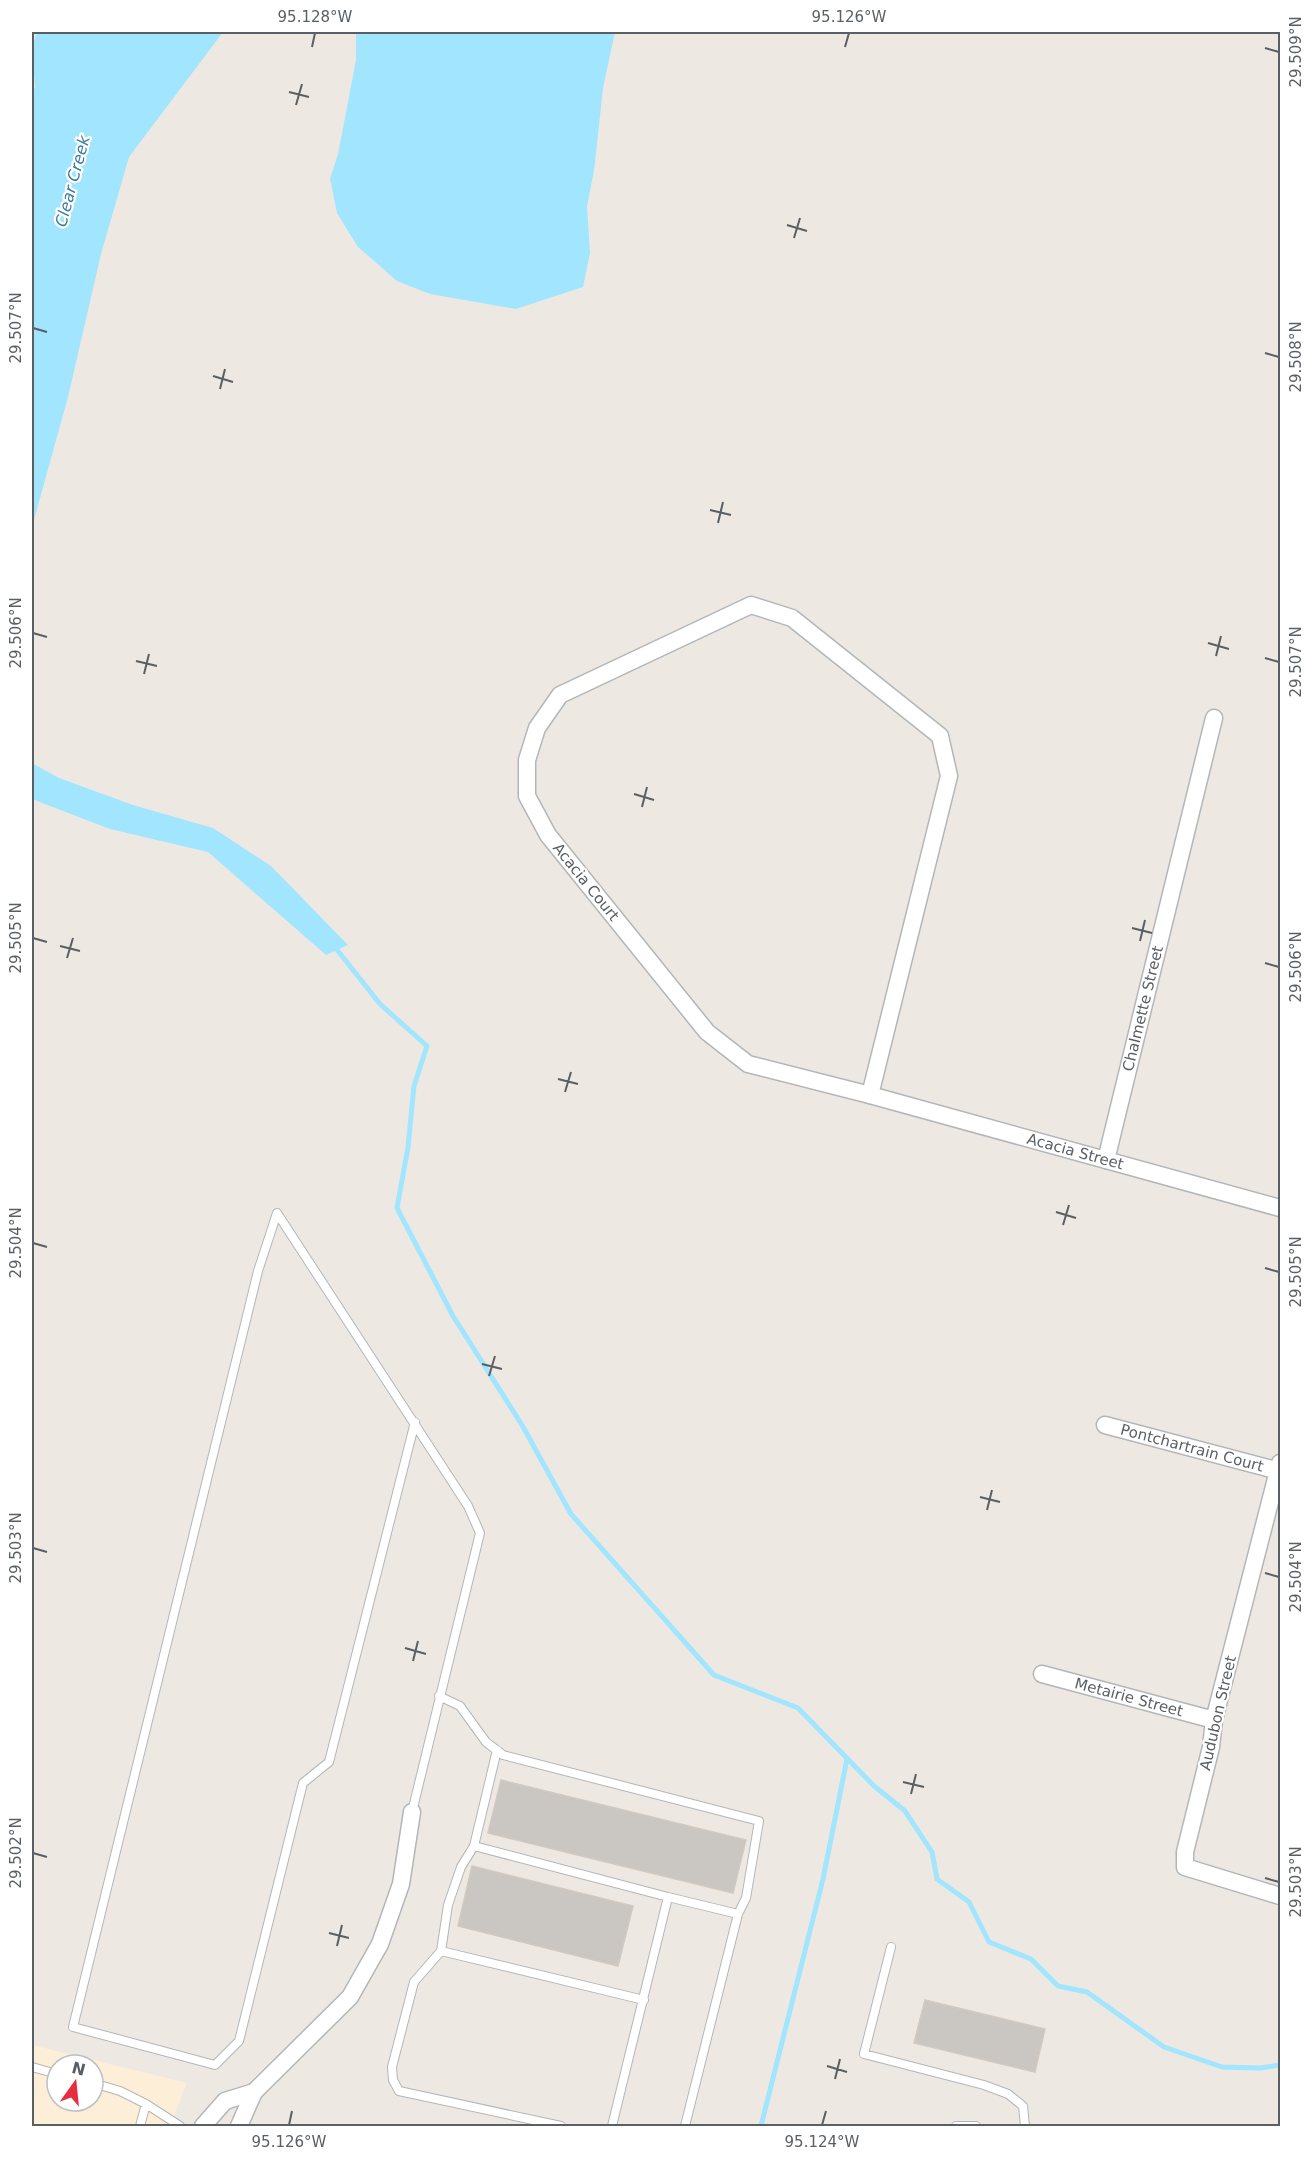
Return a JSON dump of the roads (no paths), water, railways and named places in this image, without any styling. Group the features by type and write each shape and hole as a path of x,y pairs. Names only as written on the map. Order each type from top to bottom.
{"street":[{"name":"Acacia Court","path":"751,606 792,618 940,736 949,776 870,1095 748,1064 707,1032 548,835 527,796 527,760 537,728 560,695 751,606"},
{"name":"Chalmette Street","path":"1106,1160 1214,718"},
{"name":"Acacia Street","path":"870,1095 1281,1208"},
{"name":"Pontchartrain Court","path":"1105,1425 1280,1467"},
{"name":"Audubon Street","path":"1280,1467 1214,1720 1211,1747 1185,1852 1185,1867 1281,1896"},
{"name":"Metairie Street","path":"1042,1674 1214,1720"},
{"path":"239,2127 254,2092 350,1997 380,1944 401,1884 412,1812"},
{"path":"203,2127 225,2101 254,2092"}],"lane":[{"path":"412,1812 480,1533 468,1506 415,1422 277,1213 258,1271 73,2027 215,2065 239,2041 303,1783 329,1762 415,1422"},
{"path":"439,1696 460,1706 486,1742 503,1755 759,1821 746,1898 738,1914 686,2127"},
{"path":"496,1750 474,1846 461,1866 448,1905 441,1951 414,1982 393,2067 393,2080 399,2091 561,2127"},
{"path":"474,1846 738,1914"},
{"path":"612,2127 668,1897"},
{"path":"891,1947 864,2054 984,2085 1008,2094 1023,2106 1024,2127"},
{"path":"441,1951 644,2000"},
{"path":"105,2087 146,2104 180,2127"},
{"path":"140,2127 146,2104"},
{"path":"956,2127 976,2127"}],"water":[{"name":"Clear Creek","path":"37,32 223,32 129,157 101,254 68,397 34,520 32,605 32,90 35,88 32,48"},
{"path":"356,32 615,32 603,88 594,171 587,206 590,253 583,287 516,309 430,294 397,281 358,247 337,213 330,179 338,154 356,60"},
{"path":"32,763 59,778 133,805 213,828 271,866 348,945 326,955 208,852 110,829 37,801 32,798"}],"waterway":[{"path":"334,946 380,1004 427,1046 414,1086 408,1147 397,1208 453,1316 522,1425 571,1514 714,1675 798,1708 874,1786 905,1811 932,1852 937,1879 969,1902 989,1942 1031,1959 1058,1986 1087,1992 1164,2047 1222,2067 1260,2068 1280,2065"},
{"path":"761,2126 823,1879 847,1759"}]}
